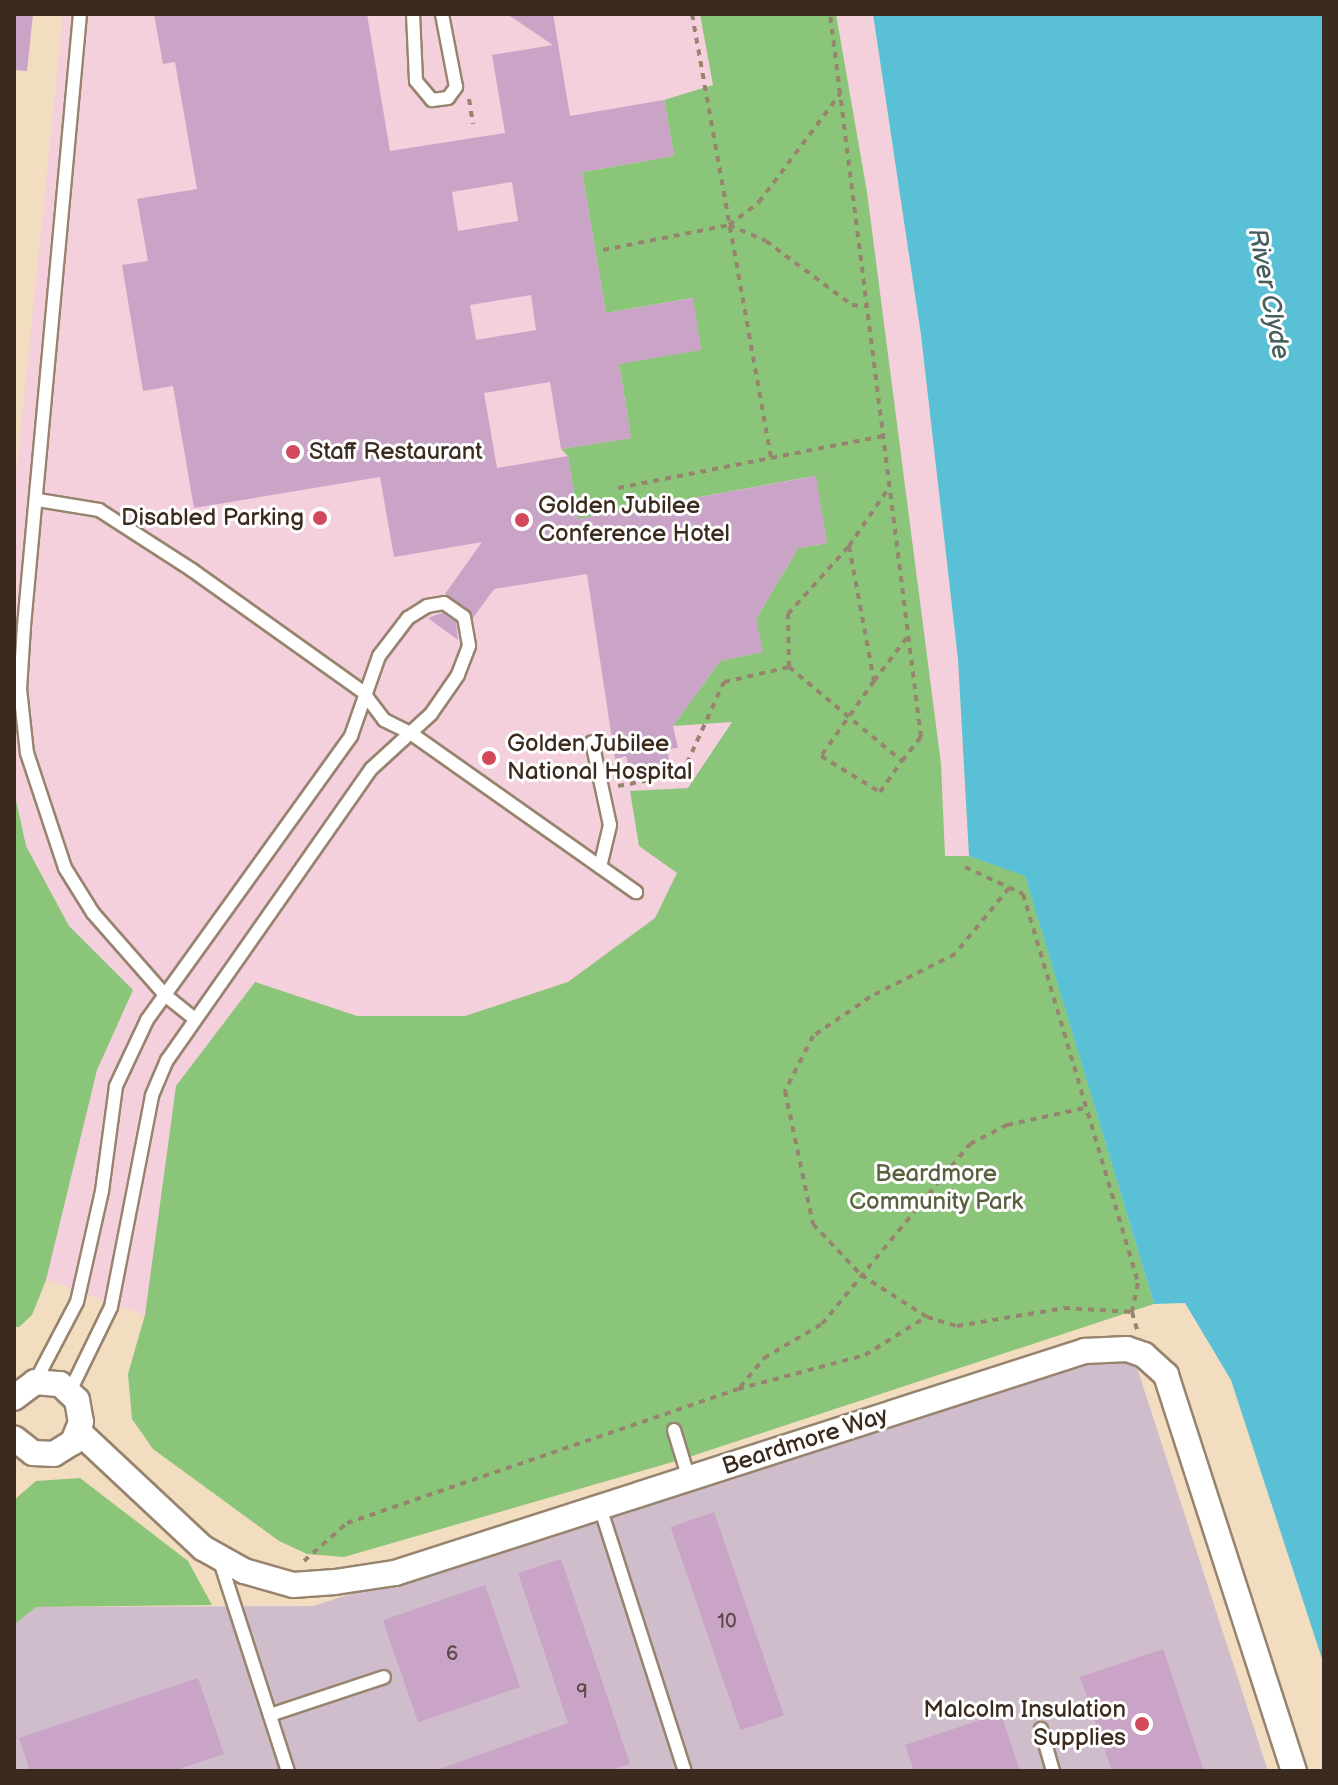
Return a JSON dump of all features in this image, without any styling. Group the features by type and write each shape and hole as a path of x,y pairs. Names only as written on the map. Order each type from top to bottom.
{"street":[{"name":"Beardmore Way","path":"79,1432 162,1514 218,1556 244,1571 293,1585 395,1573 1085,1351 1110,1347 1144,1355"},
{"path":"1144,1355 1166,1375 1294,1771"},
{"path":"17,1447 54,1454 79,1432 81,1410 70,1391 48,1381 20,1392"}],"lane":[{"path":"80,14 20,689 27,753 65,868 93,913 165,995 195,1019"},
{"path":"413,14 416,81 432,100 448,98 456,87 442,14"},
{"path":"38,500 99,510 363,692 384,720 409,732 636,892"},
{"path":"20,1392 77,1302 102,1191 116,1086 165,995 351,736 363,692 379,656 408,618 427,606 444,603 464,617 469,646 458,675 431,714 371,769 167,1060 152,1096 125,1257 111,1307 70,1391"},
{"path":"592,742 610,825 600,867"},
{"path":"674,1430 689,1479"},
{"path":"600,1507 685,1771"},
{"path":"218,1556 288,1771"},
{"path":"270,1715 384,1677"},
{"path":"1041,1729 1053,1771"}],"path":[{"path":"692,14 771,458"},
{"path":"830,14 921,737 880,792 821,756 908,636"},
{"path":"603,250 729,225 759,202 840,94"},
{"path":"729,225 766,241 852,305 867,306"},
{"path":"618,488 883,436"},
{"path":"889,487 849,546 788,614 789,667 902,761"},
{"path":"849,546 874,681"},
{"path":"603,789 682,774 724,682 789,667"},
{"path":"965,867 1023,894 1090,1107 1138,1283 1132,1312 1144,1355"},
{"path":"1009,888 955,954 870,997 813,1036 785,1091 813,1224 861,1275 927,1317 957,1326 1064,1308 1132,1312"},
{"path":"738,1389 764,1358 822,1324 970,1144 1007,1125 1090,1107"},
{"path":"293,1585 307,1554 347,1523 738,1389 865,1355 927,1317"}],"shaded area":[{"name":"Golden Jubilee National Hospital","path":"63,14 873,14 921,335 958,659 969,856 919,858 153,1449 132,1419 128,1374 145,1315 47,1280 32,1315 14,1327 14,496"},
{"path":"1129,1343 1268,1771 14,1771 14,1625 36,1607 313,1606"}],"green space":[{"name":"Beardmore Community Park","path":"700,14 836,14 867,192 941,764 945,856 969,856 1025,875 1154,1304 683,1459 344,1557 307,1554 279,1541 153,1449 132,1419 128,1374 145,1315 176,1086 255,982 357,1016 465,1016 568,982 655,918 677,873 639,846 630,791 688,788 732,722 673,726 720,661 762,652 756,619 798,548 827,543 815,476 578,519 568,456 561,449 631,438 619,364 701,349 692,298 606,313 582,172 674,156 664,100 713,85"},
{"path":"14,791 26,846 69,926 133,990 97,1070 46,1280 32,1315 19,1327 14,1327"},
{"path":"80,1478 188,1561 212,1605 36,1607 14,1625 14,1500 36,1481"}],"water":[{"name":"River Clyde","path":"873,14 1324,14 1324,1665 1231,1380 1185,1303 1154,1304 1025,876 969,856 958,659 921,335"}],"building":[{"path":"14,14 33,14 27,71 14,70"},
{"path":"154,14 367,14 390,151 505,133 492,55 553,45 507,14 553,14 570,116 664,100 674,156 582,172 606,313 693,298 701,350 619,364 631,438 561,449 550,382 484,393 497,468 568,456 578,519 816,476 827,543 798,548 756,619 763,652 720,661 673,726 678,748 667,749 670,767 631,775 626,756 615,759 587,574 494,589 473,618 445,594 482,542 394,557 380,477 194,508 173,386 143,391 122,265 148,261 137,199 197,189 175,62 163,64","holes":["512,182 518,221 458,231 452,192","531,295 536,330 476,340 470,305"]},
{"path":"442,613 456,622 458,640 428,618"},
{"path":"714,1512 784,1715 741,1730 671,1527"},
{"path":"561,1559 630,1764 608,1771 434,1771 568,1723 518,1573"},
{"path":"485,1585 520,1687 418,1722 383,1620"},
{"name":"Malcolm Insulation Supplies","path":"1163,1649 1204,1771 1112,1771 1080,1677"},
{"path":"198,1678 224,1754 173,1771 30,1771 19,1738"},
{"path":"1001,1713 1020,1771 914,1771 905,1745"}],"place":[{"name":"Staff Restaurant","path":"293,452"},
{"name":"Disabled Parking","path":"320,518"},
{"name":"Golden Jubilee Conference Hotel","path":"522,520"},
{"name":"Golden Jubilee National Hospital","path":"489,758"},
{"name":"Malcolm Insulation Supplies","path":"1142,1724"}]}
